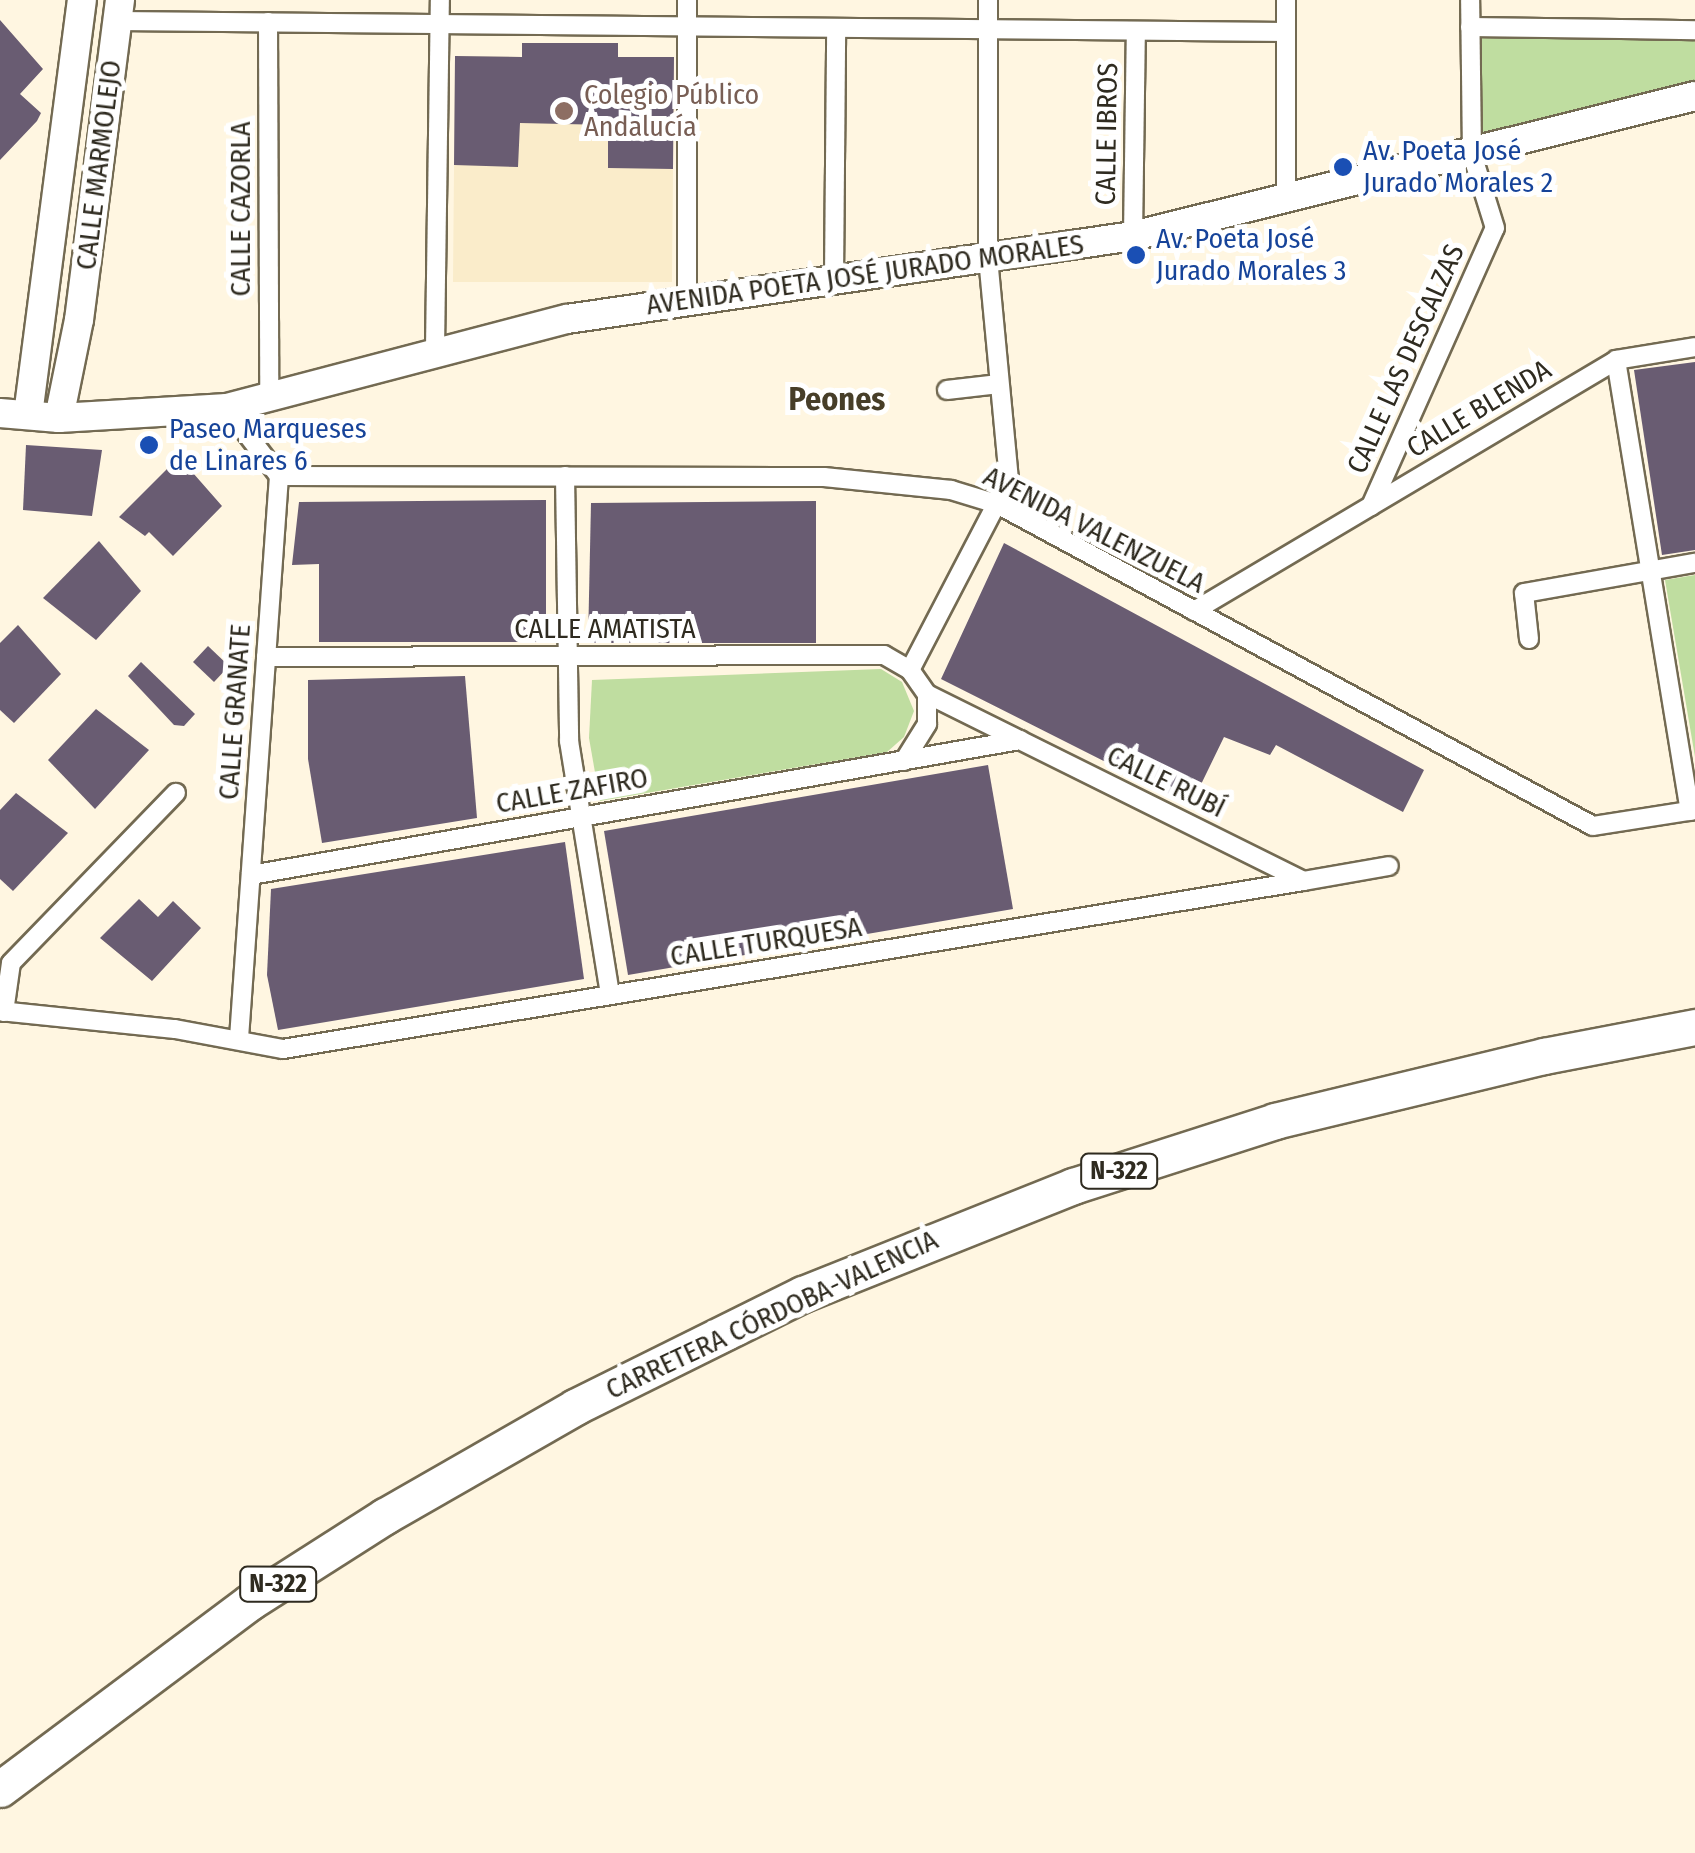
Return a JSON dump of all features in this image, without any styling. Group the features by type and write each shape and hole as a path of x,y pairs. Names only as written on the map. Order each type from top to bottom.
{"highway":[{"name":"CARRETERA CÓRDOBA-VALENCIA","path":"0,1790 250,1602 386,1516 574,1407 803,1294 1074,1186 1275,1122 1544,1056 1695,1028"}],"main road":[{"name":"CALLE MARMOLEJO","path":"14,414 40,321 82,0"},
{"name":"CALLE MARMOLEJO","path":"59,418 77,330 119,10"},
{"name":"AVENIDA POETA JOSÉ JURADO MORALES","path":"14,414 59,418 227,408 435,349 567,319 1133,236 1695,96"}],"street":[{"path":"435,349 440,0"},
{"path":"686,0 687,301"},
{"path":"904,760 927,724 927,694 910,670 1008,480 988,256 988,0"},
{"path":"1286,0 1286,199"},
{"name":"CALLE LAS DESCALZAS","path":"1194,611 1371,506 1495,228 1472,154 1470,0"},
{"path":"119,10 268,22 1286,32"},
{"name":"CALLE CAZORLA","path":"268,22 268,396"},
{"path":"1470,27 1695,30"},
{"path":"834,279 836,28"},
{"name":"CALLE IBROS","path":"1133,236 1136,32"},
{"path":"40,321 60,342 77,330"},
{"path":"1692,810 1616,360 1695,347"},
{"name":"CALLE BLENDA","path":"1371,506 1616,360"},
{"path":"948,390 1000,384"},
{"path":"227,408 279,476"},
{"name":"AVENIDA VALENZUELA","path":"279,476 824,477 951,490 996,504 1593,826 1692,810"},
{"name":"CALLE GRANATE","path":"239,1038 279,476"},
{"path":"565,476 566,656 578,818 610,996"},
{"path":"1529,640 1524,593 1695,563"},
{"name":"CALLE AMATISTA","path":"266,658 884,655 910,670"},
{"name":"CALLE RUBÍ","path":"927,694 1303,881"},
{"name":"CALLE ZAFIRO","path":"250,876 1020,740"},
{"path":"2,1012 11,963 176,793"},
{"path":"1303,881 1389,866"},
{"name":"CALLE TURQUESA","path":"2,1012 239,1038 283,1049 1303,881"}],"shaded area":[{"name":"Colegio Público Andalucía","path":"522,43 618,43 618,57 674,57 672,282 453,282 455,56 522,57"}],"green space":[{"path":"1478,34 1695,34 1695,80 1478,139"},
{"path":"1695,575 1695,757 1665,580"},
{"path":"881,669 902,682 914,711 904,737 887,752 600,801 589,738 592,680"}],"building":[{"path":"0,20 43,69 20,94 41,113 0,160"},
{"path":"522,43 618,43 618,57 674,57 673,169 608,168 608,125 520,123 518,167 454,165 455,56 522,57"},
{"path":"1695,362 1695,550 1662,555 1634,370"},
{"path":"26,445 102,450 92,516 23,510"},
{"path":"179,457 222,506 173,556 149,532 145,536 119,517"},
{"path":"546,500 546,642 319,642 319,564 292,565 299,502"},
{"path":"816,501 816,643 588,643 591,503"},
{"path":"99,541 141,591 96,640 43,598"},
{"path":"1004,543 1424,770 1403,812 1276,745 1270,755 1224,737 1191,805 941,679"},
{"path":"18,625 61,674 14,723 0,710 0,643"},
{"path":"208,646 229,666 214,682 193,662"},
{"path":"141,662 195,714 184,726 174,725 128,676"},
{"path":"465,676 477,818 322,843 308,759 308,680"},
{"path":"96,709 149,750 95,809 48,760"},
{"path":"988,765 1013,909 628,975 604,831"},
{"path":"16,793 68,833 13,891 0,879 0,810"},
{"path":"565,842 584,979 278,1030 267,975 271,889"},
{"path":"139,899 158,917 173,901 201,928 152,981 100,938"}],"place":[{"name":"Colegio Público Andalucía","path":"564,111"},
{"name":"Av. Poeta José Jurado Morales 2","path":"1343,167"},
{"name":"Av. Poeta José Jurado Morales 3","path":"1136,255"},
{"name":"Paseo Marqueses de Linares 6","path":"149,445"}],"district":[{"name":"Peones","path":"837,399"}]}
